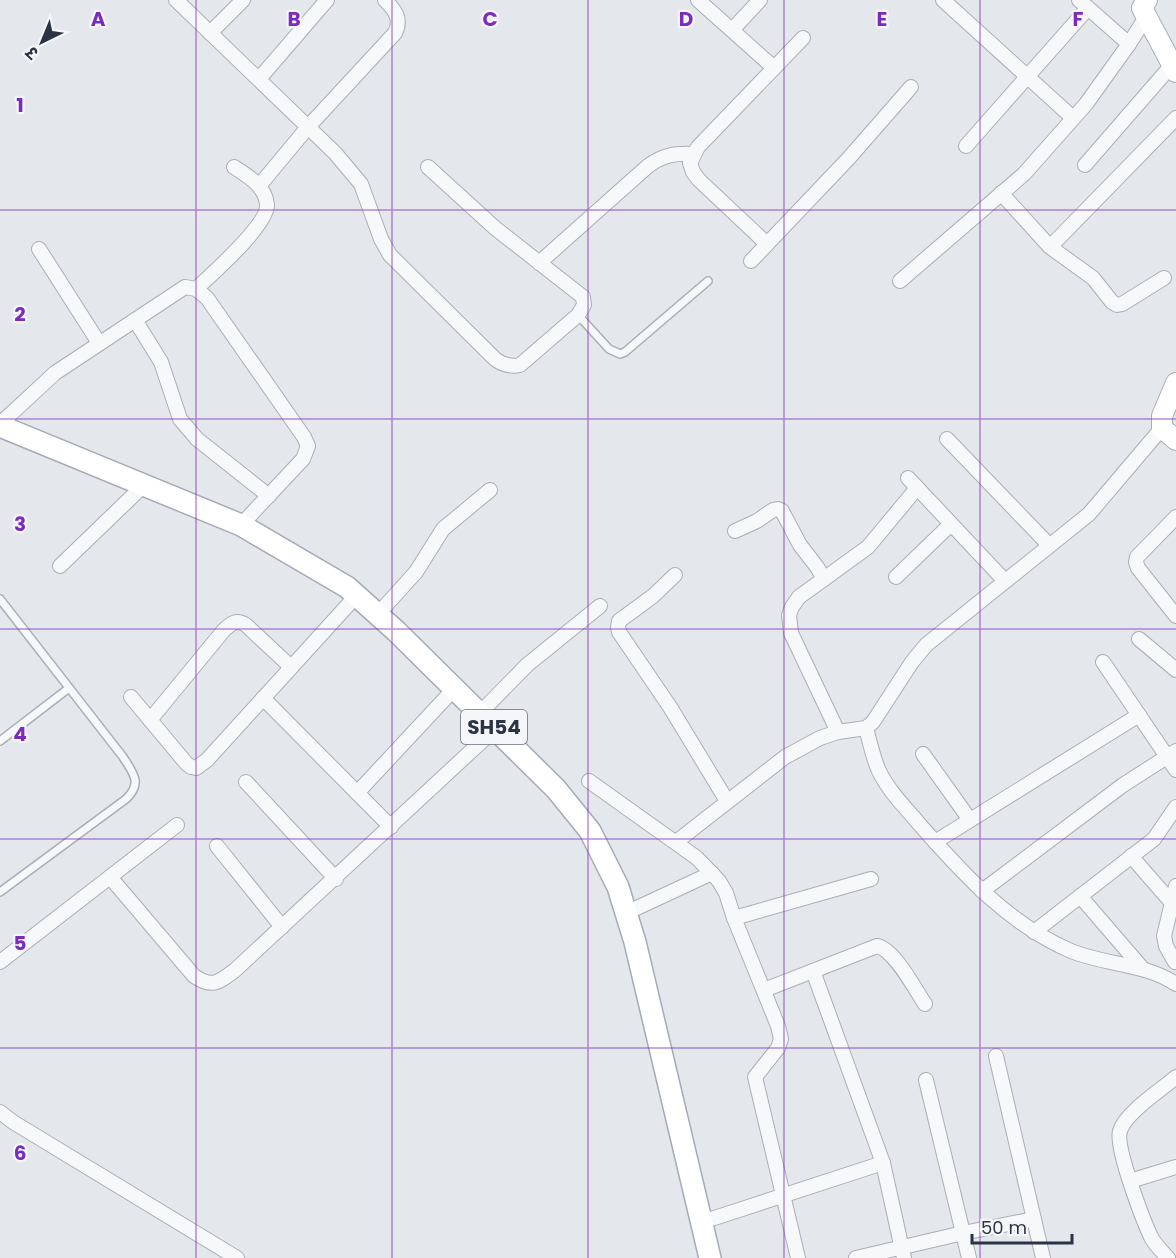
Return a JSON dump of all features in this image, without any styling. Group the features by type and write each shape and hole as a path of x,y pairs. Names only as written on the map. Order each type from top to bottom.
{"main road":[{"name":"SH54","path":"0,425 241,525 347,586 556,789 590,831 618,886 635,942 710,1258"}],"street":[{"path":"176,0 335,153 361,184 381,239 390,255 495,359 502,364 520,365 578,315 584,305 583,297 495,228 428,167"},
{"path":"210,33 243,0"},
{"path":"260,79 327,0"},
{"path":"259,186 308,127 394,33 398,27 397,16 385,0"},
{"path":"698,0 773,67"},
{"path":"732,30 760,0"},
{"path":"943,0 1073,118"},
{"path":"966,146 1028,76 1084,4 1129,44"},
{"path":"900,281 1024,174 1086,104 1129,44 1146,8"},
{"path":"1085,165 1174,69 1146,8"},
{"path":"767,244 699,180 690,163 693,153 803,38"},
{"path":"751,261 849,158 910,87"},
{"path":"1050,247 1176,118"},
{"path":"539,263 660,157 677,153 693,153"},
{"path":"196,289 230,256 264,217 267,208 267,201 259,186 234,167"},
{"path":"1001,193 1050,247 1093,278 1117,305 1164,278"},
{"path":"39,249 99,343"},
{"path":"0,425 55,373 185,287 196,289 207,298 304,436 308,446 303,459 241,525"},
{"path":"135,320 161,362 180,419 197,439 268,496"},
{"path":"676,842 785,757 820,738 838,732 866,728 873,722 912,662 926,645 1089,514 1169,434 1162,416 1176,383"},
{"path":"947,439 1048,545"},
{"path":"838,732 791,633 789,623 792,607 799,597 868,548 912,483 1005,581"},
{"path":"60,566 144,485"},
{"path":"378,614 416,572 443,529 490,490"},
{"path":"735,531 757,521 773,510 782,511 800,545 824,579"},
{"path":"1176,517 1137,557 1136,562 1137,568 1171,600 1176,616"},
{"path":"896,577 951,524"},
{"path":"675,575 653,596 619,621 619,632 670,707 727,801"},
{"path":"131,697 186,763 196,768 207,760 357,596"},
{"path":"480,713 527,665 600,606"},
{"path":"150,720 224,630 236,621 246,625 291,667"},
{"path":"1139,639 1176,670"},
{"path":"1103,662 1139,715 1172,754 1176,770"},
{"path":"357,793 454,689"},
{"path":"263,698 391,827"},
{"path":"935,842 1139,715"},
{"path":"866,728 879,771 891,791 961,872 982,891 1034,932 1070,950 1089,957 1142,968 1176,984"},
{"path":"110,877 194,976 205,984 218,983 336,879 495,729"},
{"path":"923,754 970,820"},
{"path":"982,891 1123,785 1172,754"},
{"path":"590,781 697,858 719,881 726,893 778,1026 781,1040 778,1048 755,1077 798,1258"},
{"path":"246,782 336,879"},
{"path":"1034,932 1154,839 1176,807"},
{"path":"0,962 177,825"},
{"path":"217,846 282,927"},
{"path":"1131,856 1172,903"},
{"path":"626,913 712,873"},
{"path":"734,918 871,879"},
{"path":"1157,975 1176,961 1166,946 1164,936 1176,886"},
{"path":"1080,896 1142,968"},
{"path":"764,990 877,946 884,947 925,1004"},
{"path":"813,971 883,1163 903,1253"},
{"path":"996,1056 1043,1258"},
{"path":"1168,1258 1152,1238 1130,1181 1119,1141 1120,1130 1127,1118 1176,1077"},
{"path":"926,1080 969,1258"},
{"path":"0,1112 237,1258"},
{"path":"702,1222 883,1163"},
{"path":"1130,1181 1176,1167"},
{"path":"856,1258 903,1253 963,1233 1034,1219"}],"lane":[{"path":"578,315 609,349 620,354 708,281"},
{"path":"0,599 134,775 136,782 134,790 126,799 0,892"},
{"path":"0,741 69,688"}]}
